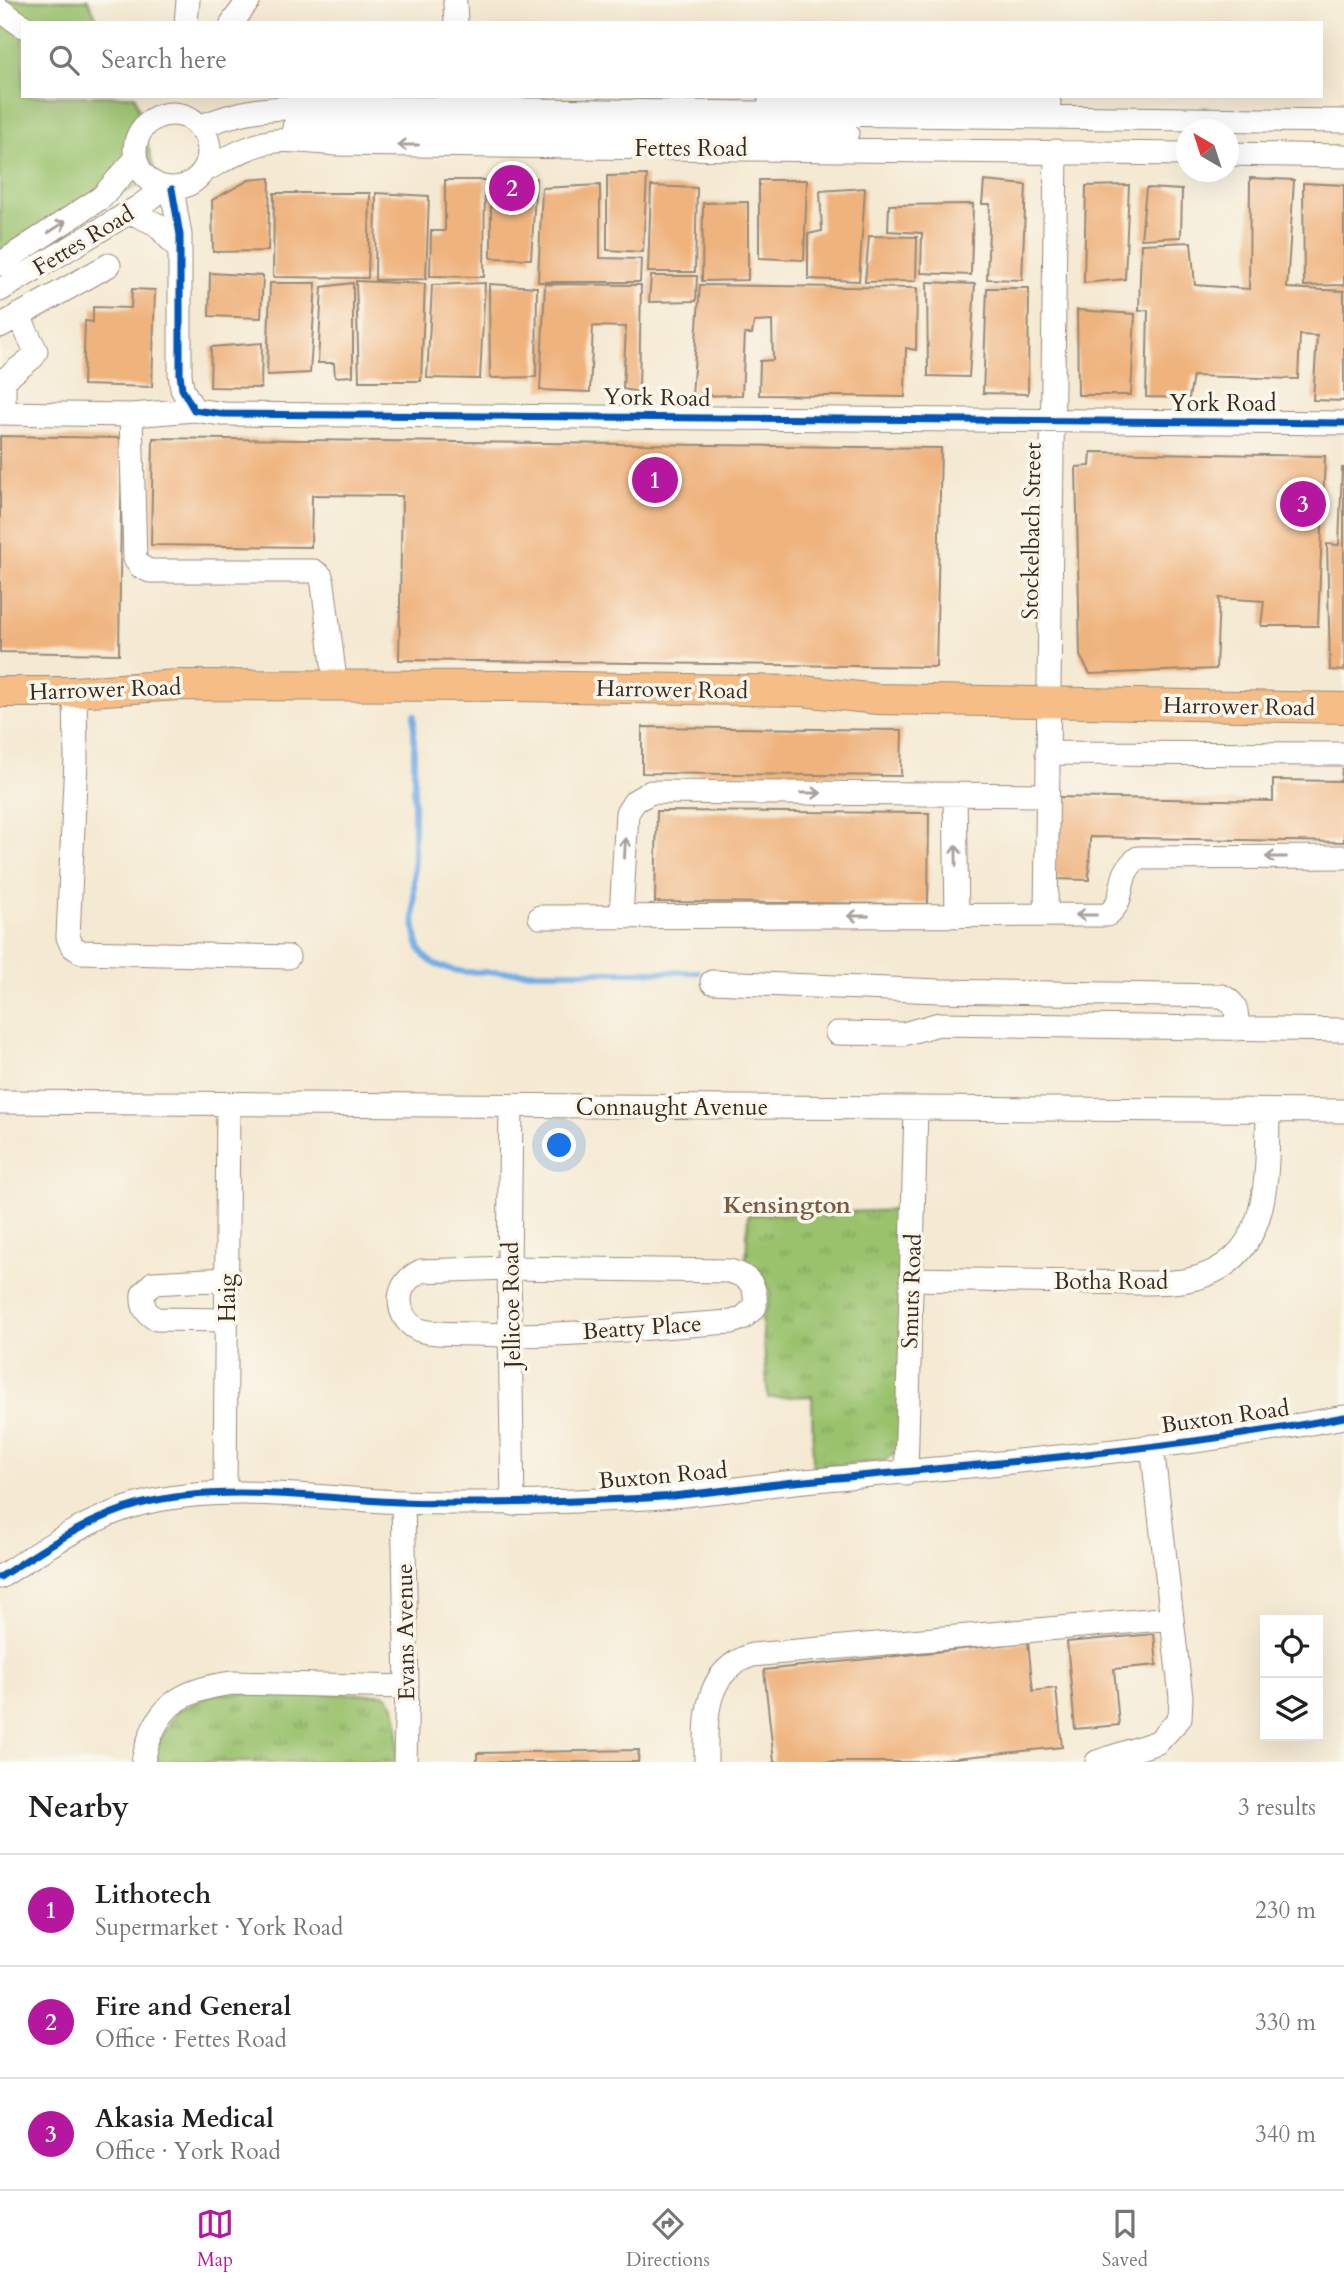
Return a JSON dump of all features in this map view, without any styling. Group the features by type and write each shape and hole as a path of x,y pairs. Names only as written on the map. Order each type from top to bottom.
{"main road":[{"name":"Harrower Road","path":"0,671 334,672 1049,692 1344,708"},
{"name":"Harrower Road","path":"0,692 75,692 190,685 500,686 777,691 878,699 1049,692 1344,689"}],"street":[{"path":"186,21 188,0"},
{"path":"233,21 249,0"},
{"path":"0,9 21,25"},
{"path":"250,98 150,121 137,139 135,160 141,173 151,183 168,188 184,186 242,137 282,127 1176,139"},
{"path":"963,98 1065,103 1344,108"},
{"path":"184,114 303,107 1344,121"},
{"path":"180,243 202,169 206,137 184,114"},
{"name":"Fettes Road","path":"202,169 265,143 287,140 336,144 1176,153"},
{"path":"1239,140 1344,141"},
{"name":"Stockelbach Street","path":"1046,914 1056,151"},
{"path":"1239,155 1344,156"},
{"name":"Fettes Road","path":"0,264 102,197 135,160"},
{"path":"168,188 180,243 180,374 182,388 194,410"},
{"name":"Fettes Road","path":"0,290 168,188"},
{"path":"130,212 156,224 180,243"},
{"path":"2,413 4,380 33,357 36,351 9,321 109,265"},
{"name":"York Road","path":"2,413 131,415 194,410 223,414 1344,422"},
{"path":"131,415 135,559 141,567 150,571 314,571 321,576 323,584 334,672"},
{"path":"75,692 76,759 68,937 72,946 81,952 288,957"},
{"path":"1047,753 1344,754"},
{"path":"621,916 627,813 635,800 652,792 1046,795"},
{"path":"956,794 957,916"},
{"path":"540,917 1107,915 1115,909 1128,865 1138,858 1344,858"},
{"path":"712,982 940,991 1222,996 1231,1001 1237,1009 1237,1029"},
{"path":"939,1024 940,991"},
{"path":"837,1033 903,1034 939,1024 1344,1030"},
{"name":"Connaught Avenue","path":"0,1102 1344,1111"},
{"name":"Haig","path":"225,1493 228,1104"},
{"name":"Jellicoe Road","path":"511,1106 509,1268 513,1504"},
{"name":"Smuts Road","path":"906,1474 916,1108"},
{"name":"Botha Road","path":"911,1279 1139,1283 1173,1282 1209,1273 1241,1251 1260,1214 1267,1161 1268,1111"},
{"name":"Beatty Place","path":"509,1268 729,1271 748,1278 753,1284 756,1298 755,1307 750,1314 732,1322 511,1336 421,1331 407,1321 400,1304 405,1282 421,1270 509,1268"},
{"path":"226,1279 153,1283 143,1294 142,1303 147,1313 156,1319 227,1320"},
{"name":"Buxton Road","path":"0,1577 82,1526 135,1505 161,1499 225,1493 403,1502 513,1504 652,1498 805,1481 906,1474 1152,1446 1276,1430 1344,1417"},
{"path":"1097,1762 1158,1742 1180,1718 1181,1696 1152,1446"},
{"name":"Evans Avenue","path":"403,1502 407,1687 405,1762"},
{"path":"706,1762 706,1722 713,1691 725,1668 752,1655 1172,1618"},
{"path":"143,1762 147,1742 159,1718 189,1692 232,1684 407,1687"}],"green space":[{"path":"0,0 88,0 98,21 21,21 21,98 136,98 156,177 0,255"},
{"path":"901,1210 900,1446 884,1461 813,1467 812,1396 768,1398 762,1318 770,1293 762,1273 746,1262 748,1215"},
{"path":"216,1693 384,1694 397,1715 397,1762 154,1762 156,1747 177,1711"}],"building":[{"path":"647,175 643,252 607,250 607,176"},
{"path":"270,178 268,251 213,252 212,200 249,180"},
{"path":"491,178 536,178 531,259 491,258"},
{"path":"1250,178 1294,180 1287,288 1344,291 1344,401 1313,400 1317,336 1300,335 1298,379 1193,376 1189,398 1146,397 1148,310 1139,311 1141,244 1191,242 1195,285 1249,289"},
{"path":"445,180 485,180 484,277 430,276 431,231 445,231"},
{"path":"759,180 807,180 804,260 759,258"},
{"path":"984,181 1026,185 1022,280 987,279 990,204 982,204"},
{"path":"1303,183 1344,185 1344,285 1304,286"},
{"path":"600,185 600,258 641,259 640,282 538,282 542,188"},
{"path":"1129,185 1125,279 1084,283 1086,186"},
{"path":"651,186 697,188 695,272 648,272"},
{"path":"865,188 859,281 808,279 808,234 822,231 820,191"},
{"path":"1146,188 1182,190 1181,237 1141,239"},
{"path":"274,193 370,193 368,278 273,277"},
{"path":"376,193 429,196 426,279 375,280"},
{"path":"748,202 748,280 702,281 703,203"},
{"path":"973,204 971,275 921,273 922,233 888,231 889,205"},
{"path":"869,236 917,237 916,281 865,282"},
{"path":"210,273 263,276 261,318 209,316"},
{"path":"651,276 697,276 696,301 649,302"},
{"path":"356,281 425,284 421,381 359,381"},
{"path":"927,282 975,284 969,377 928,376"},
{"path":"270,283 316,283 310,373 267,375"},
{"path":"353,283 353,376 335,377 334,363 318,363 322,287"},
{"path":"485,283 480,379 427,378 432,285"},
{"path":"489,284 537,287 536,377 490,378"},
{"path":"545,284 641,285 639,392 623,389 626,327 593,326 590,392 540,390"},
{"path":"700,285 917,288 916,350 906,348 905,397 759,395 760,361 773,360 772,321 754,322 752,334 745,334 742,395 692,396"},
{"path":"987,288 1029,288 1028,394 983,393"},
{"path":"132,289 155,290 152,387 83,385 85,321 93,322 93,307 131,308"},
{"path":"1077,310 1135,314 1131,395 1078,395"},
{"path":"262,343 261,388 210,387 211,347"},
{"path":"0,436 122,438 119,654 0,652"},
{"path":"153,438 941,448 936,667 399,660 402,496 312,495 311,547 151,545"},
{"path":"1091,452 1325,456 1318,626 1261,626 1264,601 1219,598 1216,669 1090,674 1080,656 1076,467 1090,466"},
{"path":"1342,468 1344,671 1330,670 1327,544 1339,545"},
{"path":"642,727 902,730 901,776 642,773"},
{"path":"1342,769 1344,842 1090,837 1089,880 1055,879 1058,797 1273,801 1273,780 1341,781"},
{"path":"657,811 929,813 928,904 655,902"},
{"path":"1154,1634 1157,1665 1114,1669 1119,1725 1075,1729 1067,1642"},
{"path":"1028,1642 1033,1691 1056,1688 1062,1747 917,1762 774,1762 764,1670"},
{"path":"639,1750 638,1762 477,1762 477,1753"}],"waterway":[{"path":"414,715 414,916 417,941 431,962 464,972 698,972"}],"cycle path":[{"path":"172,189 180,235 180,374 182,389 194,410 223,414 1344,423"},
{"path":"0,1577 67,1535 102,1517 140,1504 203,1494 269,1494 462,1503 647,1498 1143,1448 1344,1417"}],"place":[{"name":"Fire and General","path":"512,188"},
{"name":"Lithotech","path":"655,480"},
{"name":"Akasia Medical","path":"1303,504"}],"district":[{"name":"Kensington","path":"787,1205"}]}
